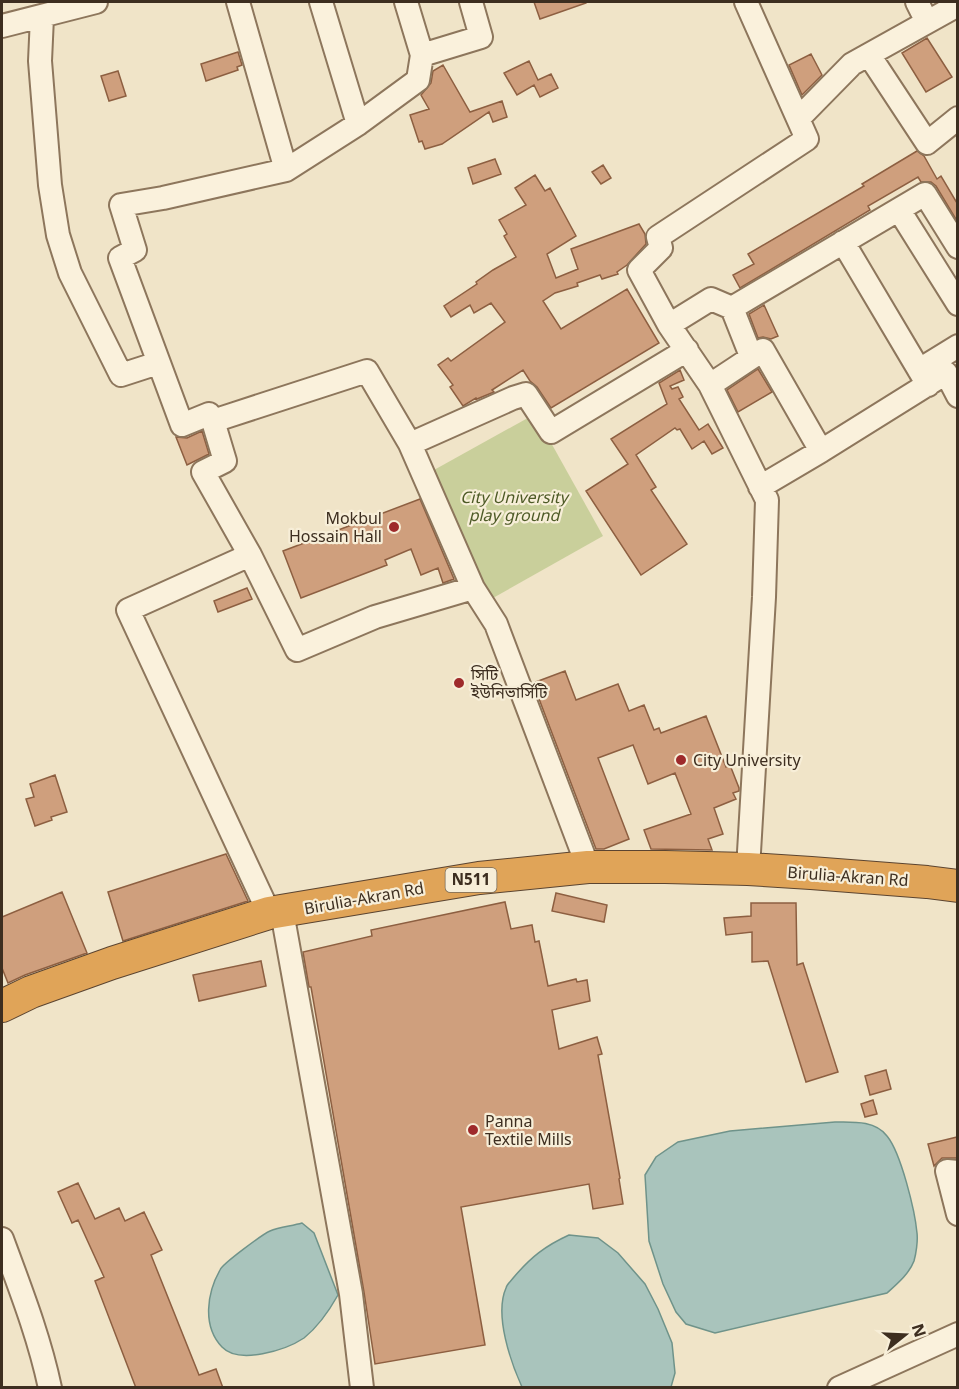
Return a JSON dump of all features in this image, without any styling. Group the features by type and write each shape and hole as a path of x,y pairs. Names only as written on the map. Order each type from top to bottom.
{"highway":[{"name":"Birulia-Akran Rd","path":"2,1006 31,992 112,963 276,913 479,878 588,867 748,868 957,886"}],"street":[{"path":"2,26 96,2"},
{"path":"238,2 286,170"},
{"path":"321,2 358,124"},
{"path":"406,2 422,55 418,80 358,124 286,170 163,198 121,205 135,250 120,258 182,425 209,414 213,421 225,461 203,472 250,555 297,650 375,617 473,588"},
{"path":"422,55 481,37 471,2"},
{"path":"746,2 807,139 658,237 661,248 639,270 669,326 710,385 767,500 764,597 748,868"},
{"path":"917,2 927,22"},
{"path":"798,118 852,64 957,5"},
{"path":"42,17 40,61 50,185 57,235 70,273 122,375 158,363"},
{"path":"869,55 927,143 957,118"},
{"path":"732,308 925,194 957,248"},
{"path":"899,210 957,304"},
{"path":"843,243 923,377"},
{"path":"669,326 711,299 732,308 751,356"},
{"path":"760,487 820,451 923,377 957,346"},
{"path":"410,444 526,394 551,432 687,350"},
{"path":"710,385 751,356 764,350 820,451"},
{"path":"213,421 367,371 410,444 473,588 496,624 588,867"},
{"path":"923,377 946,373 957,396"},
{"path":"250,555 128,610 276,913 351,1294 363,1388"},
{"path":"957,1172 947,1171 957,1214"},
{"path":"2,1239 42,1350 50,1388"},
{"path":"839,1388 957,1334"}],"green space":[{"name":"City University play ground","path":"535,414 603,536 493,598 425,475"}],"water":[{"path":"856,1122 876,1127 887,1136 892,1144 906,1183 916,1223 916,1251 909,1270 887,1293 715,1333 686,1324 676,1312 663,1284 649,1241 645,1175 656,1157 678,1142 730,1131"},
{"path":"302,1223 314,1233 338,1295 319,1323 296,1343 263,1354 239,1355 230,1352 216,1339 209,1319 212,1289 220,1270 266,1233 277,1228"},
{"path":"569,1235 598,1238 618,1253 645,1284 672,1343 675,1373 671,1387 522,1387 505,1339 502,1311 506,1288 533,1258 553,1243"}],"building":[{"path":"534,2 586,2 586,3 540,19"},
{"path":"927,38 952,77 926,92 902,53"},
{"path":"238,52 242,65 237,67 238,70 206,81 201,64"},
{"path":"811,54 822,75 802,95 789,65"},
{"path":"529,61 538,80 551,74 558,88 540,97 534,85 517,95 504,73"},
{"path":"443,65 470,112 502,101 507,117 493,122 489,112 442,144 425,149 422,141 419,142 410,115 429,109 421,95 431,83 433,71"},
{"path":"118,71 126,96 109,101 101,76"},
{"path":"917,151 924,156 937,179 941,176 957,203 957,221 936,186 931,182 921,182 918,177 868,206 870,210 740,288 733,275 754,264 748,254 864,186 862,184"},
{"path":"495,159 501,174 473,184 468,168"},
{"path":"603,165 611,178 601,184 592,172"},
{"path":"535,175 545,191 550,188 576,236 547,254 556,278 578,269 571,249 639,224 645,234 646,244 627,265 617,272 618,274 602,279 600,275 577,283 578,286 555,293 543,301 561,329 627,289 659,343 551,408 523,370 492,390 494,392 476,398 463,406 450,387 453,385 438,365 448,358 451,361 505,322 491,303 474,313 470,305 451,317 444,306 477,284 476,282 493,270 516,257 504,236 507,234 499,220 526,205 515,188"},
{"path":"764,305 778,336 771,339 758,338 749,314"},
{"path":"758,369 772,392 738,412 727,390"},
{"path":"680,370 684,380 670,386 672,389 678,387 683,397 679,399 699,430 708,424 723,448 712,454 704,441 692,449 680,429 675,428 636,455 656,487 651,490 687,544 641,575 586,491 628,464 611,439 667,404 659,383"},
{"path":"202,431 209,454 187,465 176,437 187,438"},
{"path":"420,499 454,579 443,583 438,568 421,575 411,549 385,560 387,565 301,598 283,551"},
{"path":"247,588 252,599 218,612 214,601"},
{"name":"City University","path":"565,671 576,700 618,684 629,711 644,705 654,730 659,728 661,733 706,716 726,767 730,765 739,788 739,791 733,793 736,799 714,808 723,834 708,839 712,850 651,849 644,830 691,814 675,773 648,784 633,745 598,758 629,839 604,849 596,849 533,683"},
{"path":"55,775 67,812 51,817 52,820 35,826 26,799 34,797 30,784"},
{"path":"226,854 248,901 123,941 108,892"},
{"path":"62,892 87,953 8,983 2,968 2,917"},
{"path":"556,893 607,905 604,922 552,911"},
{"name":"Panna Textile Mills","path":"505,902 511,929 532,925 535,942 539,941 548,986 576,979 577,982 587,980 590,1001 552,1010 559,1049 597,1037 602,1054 598,1055 623,1204 593,1209 589,1184 461,1207 485,1345 375,1364 311,987 309,987 303,952 372,936 371,930"},
{"path":"751,903 796,903 797,965 803,963 838,1072 806,1082 768,961 752,962 752,932 726,935 724,918 751,916"},
{"path":"261,961 266,986 199,1001 193,975"},
{"path":"886,1070 891,1089 870,1095 865,1076"},
{"path":"873,1100 877,1114 865,1117 861,1104"},
{"path":"957,1137 957,1158 942,1158 934,1166 928,1144"},
{"path":"78,1183 95,1219 119,1208 125,1221 144,1212 162,1250 151,1255 199,1375 216,1369 223,1388 136,1388 95,1281 104,1277 78,1220 72,1223 58,1192"}],"place":[{"name":"Mokbul Hossain Hall","path":"394,527"},
{"name":"সিটি ইউনিভার্সিটি","path":"459,683"},
{"name":"City University","path":"681,760"},
{"name":"Panna Textile Mills","path":"473,1130"}]}
